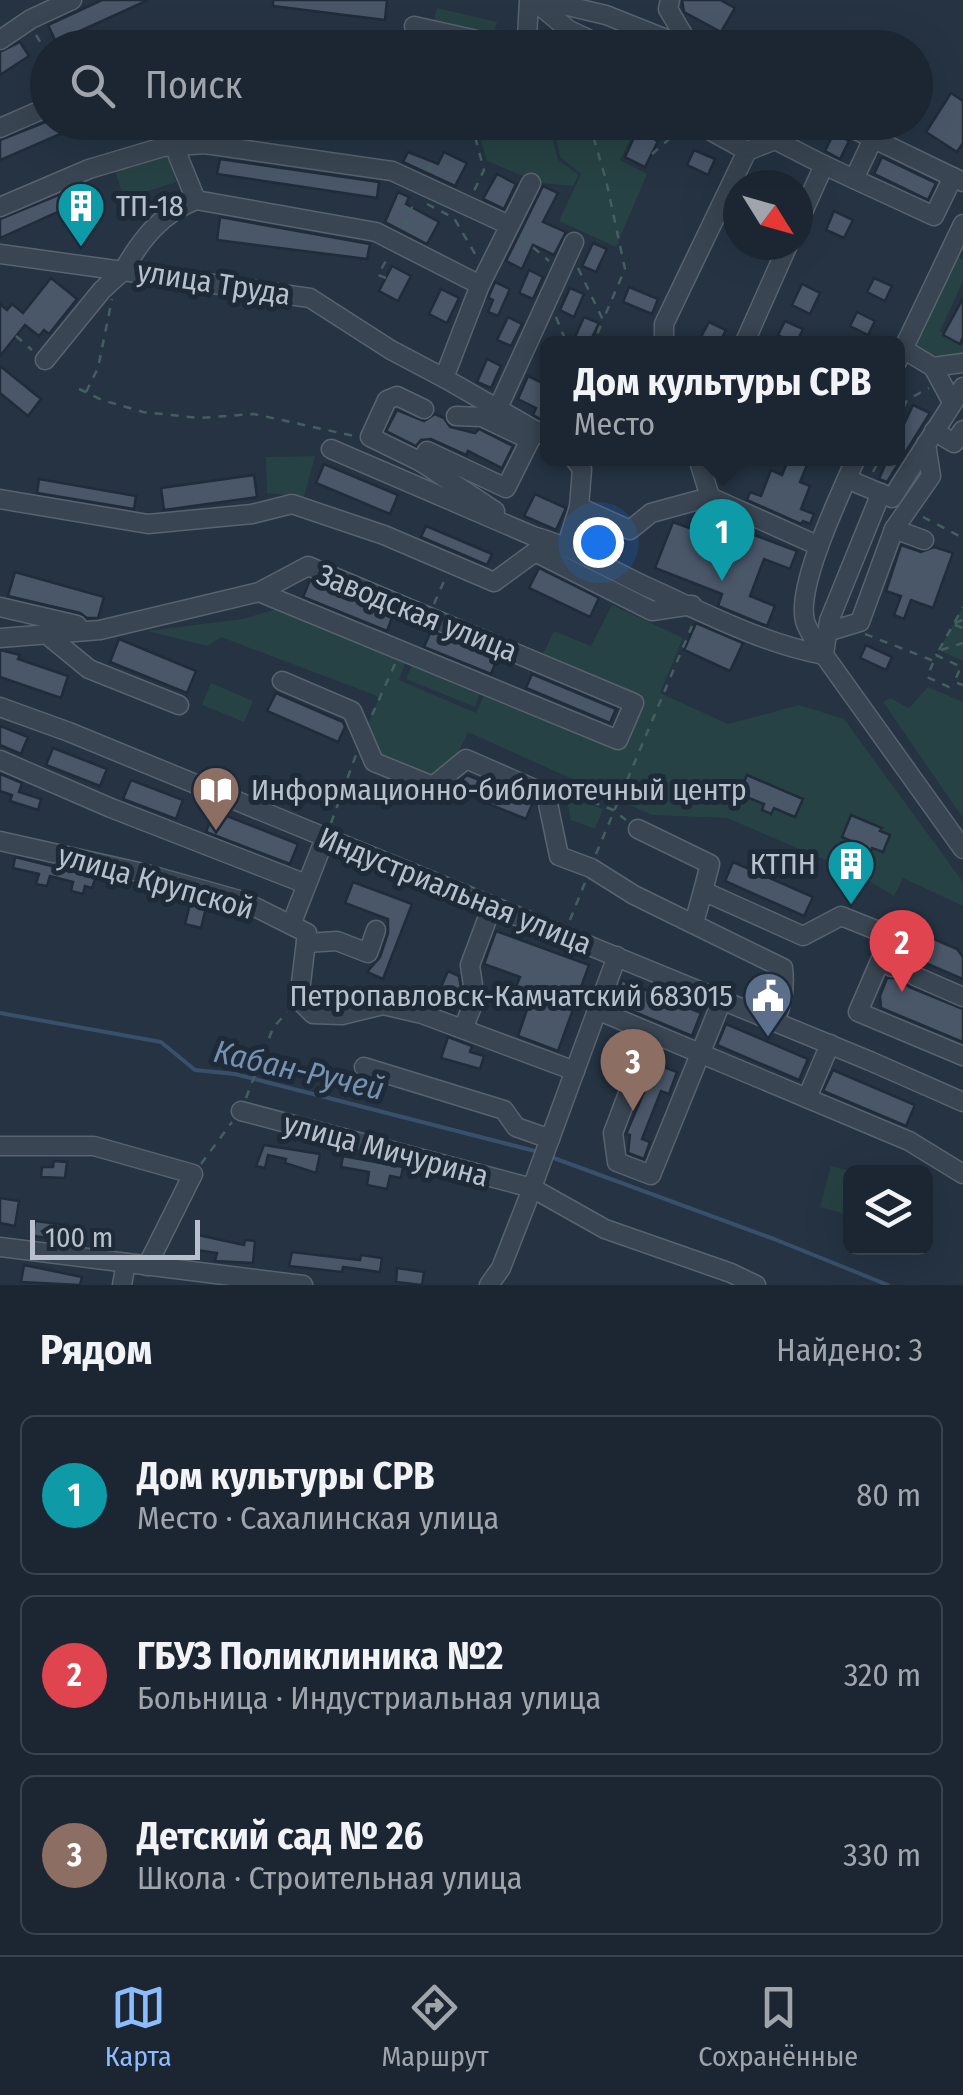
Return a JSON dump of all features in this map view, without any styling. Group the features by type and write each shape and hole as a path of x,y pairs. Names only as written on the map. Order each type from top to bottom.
{"street":[{"path":"0,40 72,0"},
{"path":"531,0 534,30"},
{"path":"531,0 569,30"},
{"path":"542,0 643,30"},
{"path":"670,0 668,9 680,30"},
{"path":"414,26 432,30"},
{"path":"0,128 30,115"},
{"path":"718,140 748,152"},
{"path":"664,336 664,324 748,152 775,140 934,216 958,180 875,140"},
{"path":"854,179 873,140"},
{"path":"181,144 178,156 196,200 376,232 483,279"},
{"path":"0,207 89,169 181,144 205,144 392,171 509,225"},
{"path":"813,190 824,165"},
{"path":"444,378 483,279 531,182"},
{"name":"улица Труда","path":"196,200 172,209 139,245 118,276 310,298 391,350 498,408 537,436"},
{"path":"905,346 955,260 963,224"},
{"path":"498,408 572,248"},
{"path":"0,254 118,276"},
{"path":"748,336 781,260"},
{"path":"45,360 118,276"},
{"path":"847,479 892,498 958,394 937,374 905,358"},
{"path":"937,374 963,362"},
{"path":"424,409 398,396 387,400 370,437 422,462 534,544"},
{"path":"422,462 427,451 506,488 537,436 482,417 456,416"},
{"path":"930,438 954,443 963,430"},
{"path":"827,632 860,622 894,529 931,476 930,438"},
{"path":"331,449 534,544 652,611 696,607"},
{"path":"581,466 579,506 567,546 644,586 784,648 824,655"},
{"path":"700,466 710,497"},
{"path":"853,466 819,546 805,601 805,621 824,655 963,849"},
{"path":"824,655 827,632 874,490"},
{"path":"579,506 630,530 650,513 710,497 819,546"},
{"name":"Заводская улица","path":"0,500 148,524 252,514 292,504 384,535 494,582 534,544 567,546"},
{"path":"894,529 927,531"},
{"name":"Заводская улица","path":"0,638 100,630 259,592 308,566 634,703 618,740 400,652"},
{"path":"259,592 400,652"},
{"name":"Заводская улица","path":"0,607 100,630"},
{"path":"45,633 90,669 178,704"},
{"path":"282,681 352,711 374,762 433,786 466,759 546,794 559,856 591,868 634,895 783,968 780,1012 774,1022"},
{"name":"Индустриальная улица","path":"0,707 327,834 963,1102"},
{"path":"0,760 306,884"},
{"path":"638,829 710,864 694,923"},
{"path":"291,925 327,834"},
{"name":"улица Крупской","path":"0,841 143,873 243,901 307,934 306,944"},
{"path":"703,890 803,936 841,916 892,936"},
{"path":"462,1030 475,999 470,965 492,906"},
{"path":"892,936 910,926"},
{"path":"376,930 368,953 337,941 306,944 299,1000 313,1014 342,1015 383,1005 422,1014 575,1071"},
{"path":"892,936 888,962 880,961 858,1012 963,1056"},
{"path":"489,1285 500,1277 616,956"},
{"path":"915,976 963,997"},
{"path":"635,1074 613,1133 617,1162 651,1175 722,1000"},
{"path":"597,1010 909,1141 963,1174"},
{"path":"807,1098 830,1044"},
{"path":"364,1067 504,1110 516,1127 550,1138"},
{"name":"улица Мичурина","path":"241,1111 532,1188 605,1230 756,1285"},
{"path":"0,1146 94,1146 193,1174 147,1266"},
{"path":"0,1247 147,1266 199,1279 303,1285"},
{"path":"122,1285 126,1263"}],"path":[{"path":"27,22 32,30"},
{"path":"476,140 484,170"},
{"path":"594,140 625,269 596,336"},
{"path":"652,154 671,140"},
{"path":"410,224 404,222 417,199 454,218 483,279"},
{"path":"529,241 560,272"},
{"path":"386,278 378,275 396,242"},
{"path":"572,248 603,320"},
{"path":"86,393 98,368 118,276"},
{"path":"548,299 564,336"},
{"path":"16,336 45,360"},
{"path":"905,404 937,374"},
{"path":"79,389 143,412 199,418 254,414 370,437"},
{"path":"874,490 878,466"},
{"path":"927,531 963,538"},
{"path":"429,617 451,564"},
{"path":"602,839 696,607"},
{"path":"963,608 939,650 963,643"},
{"path":"954,624 963,620"},
{"path":"954,624 963,628"},
{"path":"869,636 934,662"},
{"path":"379,698 400,652"},
{"path":"936,655 961,666 951,688 926,677 934,662 936,655"},
{"path":"954,682 963,686"},
{"path":"327,834 346,784"},
{"path":"560,790 614,810 638,829"},
{"path":"570,920 587,878"},
{"path":"193,1174 241,1111 273,1028 299,1000"},
{"path":"635,1074 632,1073 648,1031"}],"green space":[{"path":"437,8 497,22 495,30 473,30 434,21"},
{"path":"481,140 553,140 558,160 579,175 573,186 540,183 487,161"},
{"path":"556,140 630,140 620,160 647,174 616,247 559,221 581,174 560,157"},
{"path":"167,154 176,182 124,199 115,171"},
{"path":"954,254 963,260 963,281 940,331 963,345 963,357 934,355 913,345"},
{"path":"315,456 304,497 267,493 266,457"},
{"path":"612,605 683,638 660,693 728,724 799,705 844,719 963,882 963,906 903,878 894,896 858,874 727,818 652,815 468,732 433,786 374,762 364,733 379,698 375,695 221,637 208,646 147,631 242,619 281,608 406,661 399,680 476,713 486,691 618,747 641,700 541,658 554,631 591,646"},
{"path":"963,607 963,661 939,650"},
{"path":"412,666 480,693 475,707 406,679"},
{"path":"211,683 253,701 244,722 202,705"},
{"path":"928,687 963,702 963,818 883,702 890,698 909,708"},
{"path":"566,795 603,809 595,829 571,820"},
{"path":"831,1166 843,1169 843,1213 820,1207"}],"building":[{"path":"102,0 148,0 82,30 50,30 48,25"},
{"path":"273,0 387,0 385,20 273,6"},
{"path":"682,0 720,0 735,8 722,30 684,12"},
{"path":"20,42 29,56 0,75 0,52"},
{"path":"951,93 963,101 963,143 957,152 933,137 933,121"},
{"path":"30,128 30,140 46,140 0,160 0,140"},
{"path":"633,140 658,141 645,167 625,157"},
{"path":"830,140 849,141 840,159 825,151"},
{"path":"694,150 715,159 708,175 687,165"},
{"path":"408,152 438,164 444,152 467,163 455,186 403,162"},
{"path":"882,157 936,183 928,200 874,174"},
{"path":"220,159 379,182 377,198 217,174"},
{"path":"497,174 516,184 504,209 483,199"},
{"path":"85,184 91,197 0,238 0,219"},
{"path":"543,186 558,193 543,222 566,232 554,255 533,245 522,269 506,261"},
{"path":"398,192 409,197 406,204 439,222 427,244 385,222"},
{"path":"834,211 853,220 844,238 826,230"},
{"path":"220,217 370,244 367,259 217,240"},
{"path":"593,243 607,249 596,272 582,266"},
{"path":"392,266 411,276 398,301 379,291"},
{"path":"529,270 543,277 533,299 519,293"},
{"path":"51,278 77,299 49,334 44,330 39,336 25,325 0,356 0,304 7,310 12,304 23,313"},
{"path":"874,278 892,286 885,301 867,292"},
{"path":"495,282 510,289 498,316 488,312 493,300 488,298"},
{"path":"802,284 820,293 810,314 792,305"},
{"path":"629,287 658,299 652,314 623,302"},
{"path":"570,288 584,294 574,317 560,310"},
{"path":"441,289 459,298 447,323 429,314"},
{"path":"963,298 963,337 960,344 943,335"},
{"path":"857,312 875,321 868,335 850,326"},
{"path":"508,317 522,324 511,346 497,340"},
{"path":"584,317 599,323 593,336 576,336"},
{"path":"785,321 803,329 800,336 778,335"},
{"path":"709,322 726,330 723,336 702,336"},
{"path":"487,359 501,366 491,388 477,382"},
{"path":"0,366 41,399 28,416 0,393"},
{"path":"528,376 540,382 540,419 533,415 536,408 518,399"},
{"path":"913,405 930,413 905,453 905,422"},
{"path":"397,410 424,421 435,414 450,427 475,433 479,429 513,446 502,468 431,439 421,440 416,446 386,431"},
{"path":"324,464 398,495 390,514 316,483"},
{"path":"786,466 807,466 800,482 810,486 801,509 814,514 810,524 801,524 747,500 750,492 761,496 771,470 782,475"},
{"path":"885,466 897,466 887,482 879,479"},
{"path":"254,475 257,497 164,510 161,488"},
{"path":"39,479 136,496 134,509 37,493"},
{"path":"535,494 566,508 556,530 524,516"},
{"path":"673,522 741,547 746,532 797,551 790,569 764,559 750,596 775,606 767,626 718,606 722,594 655,568"},
{"path":"426,526 492,554 487,565 421,537"},
{"path":"593,527 627,542 619,559 586,543"},
{"path":"901,545 921,552 934,547 953,553 933,608 911,600 904,619 894,615 901,596 886,591"},
{"path":"539,568 599,598 590,617 529,588"},
{"path":"15,572 104,597 98,618 8,596"},
{"path":"310,580 393,615 387,631 303,597"},
{"path":"696,623 743,643 730,671 684,650"},
{"path":"431,631 497,659 491,674 424,647"},
{"path":"119,639 196,671 187,693 110,662"},
{"path":"866,645 892,657 886,670 860,658"},
{"path":"0,650 68,676 61,698 0,677"},
{"path":"532,674 616,709 610,723 526,688"},
{"path":"276,693 343,722 345,727 338,742 267,711"},
{"path":"0,726 28,737 21,754 0,745"},
{"path":"53,748 107,769 100,786 46,765"},
{"path":"0,774 22,783 19,792 41,799 38,810 10,801 12,795 0,791"},
{"path":"467,775 533,802 526,819 452,789"},
{"path":"747,775 803,799 795,817 774,808 771,814 762,810 764,804 739,794"},
{"path":"131,780 183,800 176,819 123,799"},
{"path":"214,811 298,844 290,864 206,832"},
{"path":"851,815 890,835 883,852 872,848 870,853 849,845 851,841 842,837"},
{"path":"15,857 96,877 92,888 85,886 83,894 71,891 73,882 50,876 47,886 36,884 39,874 13,868"},
{"path":"733,862 813,897 804,916 725,881"},
{"path":"353,882 412,904 383,979 367,972 380,957 388,919 345,903"},
{"path":"190,904 206,908 201,928 185,924"},
{"path":"496,931 589,965 558,1051 518,1036 531,998 514,992 520,977 484,964"},
{"path":"920,933 957,949 963,957 963,979 921,961 920,965 908,965 904,971 903,961 896,955 901,945"},
{"path":"448,971 459,976 462,994 454,1013 433,1005"},
{"path":"903,972 904,983 909,987 963,1009 963,1042 881,1008 880,996 887,978 898,978"},
{"path":"622,980 701,1013 692,1036 613,1003"},
{"path":"726,1024 808,1059 799,1080 717,1045"},
{"path":"448,1037 472,1046 470,1052 484,1056 480,1069 441,1058"},
{"path":"656,1064 677,1072 669,1094 661,1091 642,1139 650,1142 644,1159 628,1153 630,1135 626,1134"},
{"path":"833,1070 915,1105 906,1126 823,1091"},
{"path":"264,1145 320,1154 316,1173 268,1155 265,1168 256,1166"},
{"path":"343,1156 403,1167 401,1178 390,1176 387,1189 367,1185 369,1172 341,1167"},
{"path":"54,1161 67,1162 65,1178 41,1177 42,1167 53,1167"},
{"path":"0,1198 19,1201 15,1226 0,1223"},
{"path":"35,1221 68,1225 66,1240 33,1236"},
{"path":"198,1235 244,1245 245,1240 255,1241 253,1263 215,1261 217,1253 196,1250"},
{"path":"292,1252 360,1260 361,1255 382,1258 380,1272 289,1266"},
{"path":"24,1265 82,1277 80,1285 21,1282"},
{"path":"397,1268 424,1272 422,1285 396,1282"}],"waterway":[{"name":"Кабан-Ручей","path":"0,1013 161,1042 195,1070 235,1074 535,1151"},
{"name":"Кабан-Ручей","path":"551,1157 888,1285"}],"place":[{"name":"ТП-18","path":"81,248"},
{"name":"Дом культуры СРВ","path":"722,581"},
{"name":"Информационно-библиотечный центр","path":"216,832"},
{"name":"КТПН","path":"851,906"},
{"name":"ГБУЗ Поликлиника №2","path":"902,992"},
{"name":"Петропавловск-Камчатский 683015","path":"768,1038"},
{"name":"Детский сад № 26","path":"633,1111"}]}
